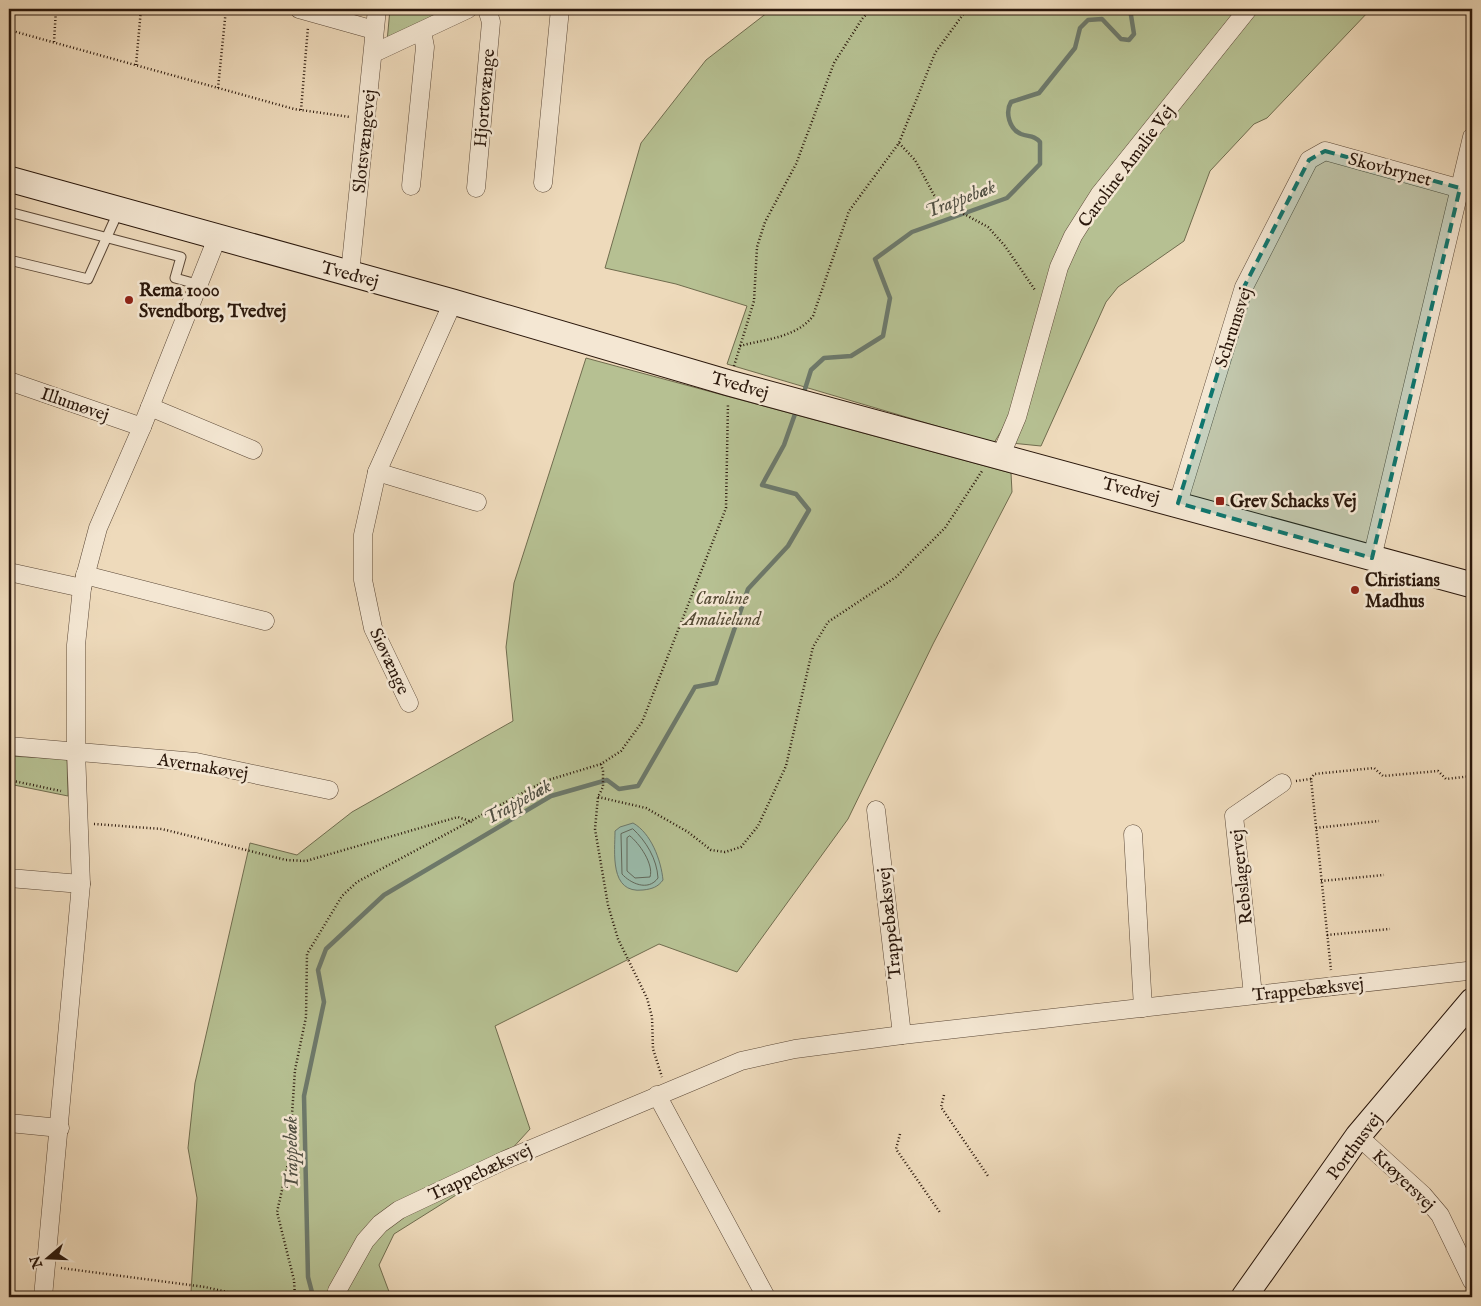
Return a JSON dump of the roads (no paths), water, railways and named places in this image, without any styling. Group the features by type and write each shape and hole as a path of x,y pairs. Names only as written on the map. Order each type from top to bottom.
{"street":[{"name":"Slotsvængevej","path":"350,273 377,9"},
{"path":"374,53 468,9"},
{"name":"Hjortøvænge","path":"476,188 491,22 487,9"},
{"path":"544,182 560,9"},
{"name":"Caroline Amalie Vej","path":"997,454 1017,418 1059,267 1073,236 1100,195 1248,9"},
{"path":"304,10 374,30"},
{"path":"412,186 425,47 422,31"},
{"path":"1372,558 1466,190 1472,138"},
{"name":"Skovbrynet","path":"1309,160 1325,152 1466,190"},
{"name":"Schrumsvej","path":"1178,503 1244,286 1309,160"},
{"name":"Tvedvej","path":"9,179 216,238 453,302 729,383 1178,503 1472,585"},
{"path":"43,1297 82,884 76,751 76,645 84,582 98,528 142,428 200,285 216,238"},
{"name":"Siøvænge","path":"409,702 373,628 363,580 363,535 376,472 453,302"},
{"name":"Illumøvej","path":"9,381 142,428"},
{"path":"150,407 254,450"},
{"path":"376,472 477,502"},
{"path":"9,572 84,582 265,621"},
{"name":"Avernakøvej","path":"9,746 196,762 329,790"},
{"name":"Rebslagervej","path":"1253,995 1234,816 1282,783"},
{"name":"Trappebæksvej","path":"876,810 902,1035"},
{"path":"1132,834 1143,1008"},
{"path":"9,878 82,884"},
{"name":"Trappebæksvej","path":"337,1291 364,1241 380,1224 399,1210 505,1160 741,1061 795,1049 902,1035 1467,971 1472,973"},
{"name":"Porthusvej","path":"1244,1297 1358,1136 1472,1001"},
{"path":"662,1093 766,1297"},
{"path":"9,1123 60,1128"},
{"name":"Krøyersvej","path":"1358,1136 1423,1195 1440,1216 1472,1281"}],"lane":[{"path":"9,260 88,279 119,210"},
{"path":"9,212 107,236 181,257 175,278 200,285"}],"water":[{"path":"633,823 650,840 660,864 663,880 657,886 649,889 632,889 624,885 619,879 616,870 615,831 620,827"}],"waterway":[{"name":"Trappebæk","path":"805,389 811,370 824,358 851,356 883,336 890,298 875,259 912,232 1007,198 1040,164 1040,142 1033,137 1017,132 1009,120 1008,111 1011,102 1039,93 1075,48 1080,28 1088,20 1102,19 1121,39 1129,40 1134,34 1130,9"},
{"name":"Trappebæk","path":"313,1296 308,1277 304,1096 324,1002 318,970 326,949 384,895 551,796 607,780 619,789 638,786 695,687 716,683 748,589 788,546 809,510 796,494 762,485 784,445 795,414"}],"place":[{"name":"Rema 1000 Svendborg, Tvedvej","path":"129,300"},
{"name":"Grev Schacks Vej","path":"1220,501"},
{"name":"Christians Madhus","path":"1355,590"}],"park label":[{"name":"Caroline Amalielund","path":"722,608"}]}
